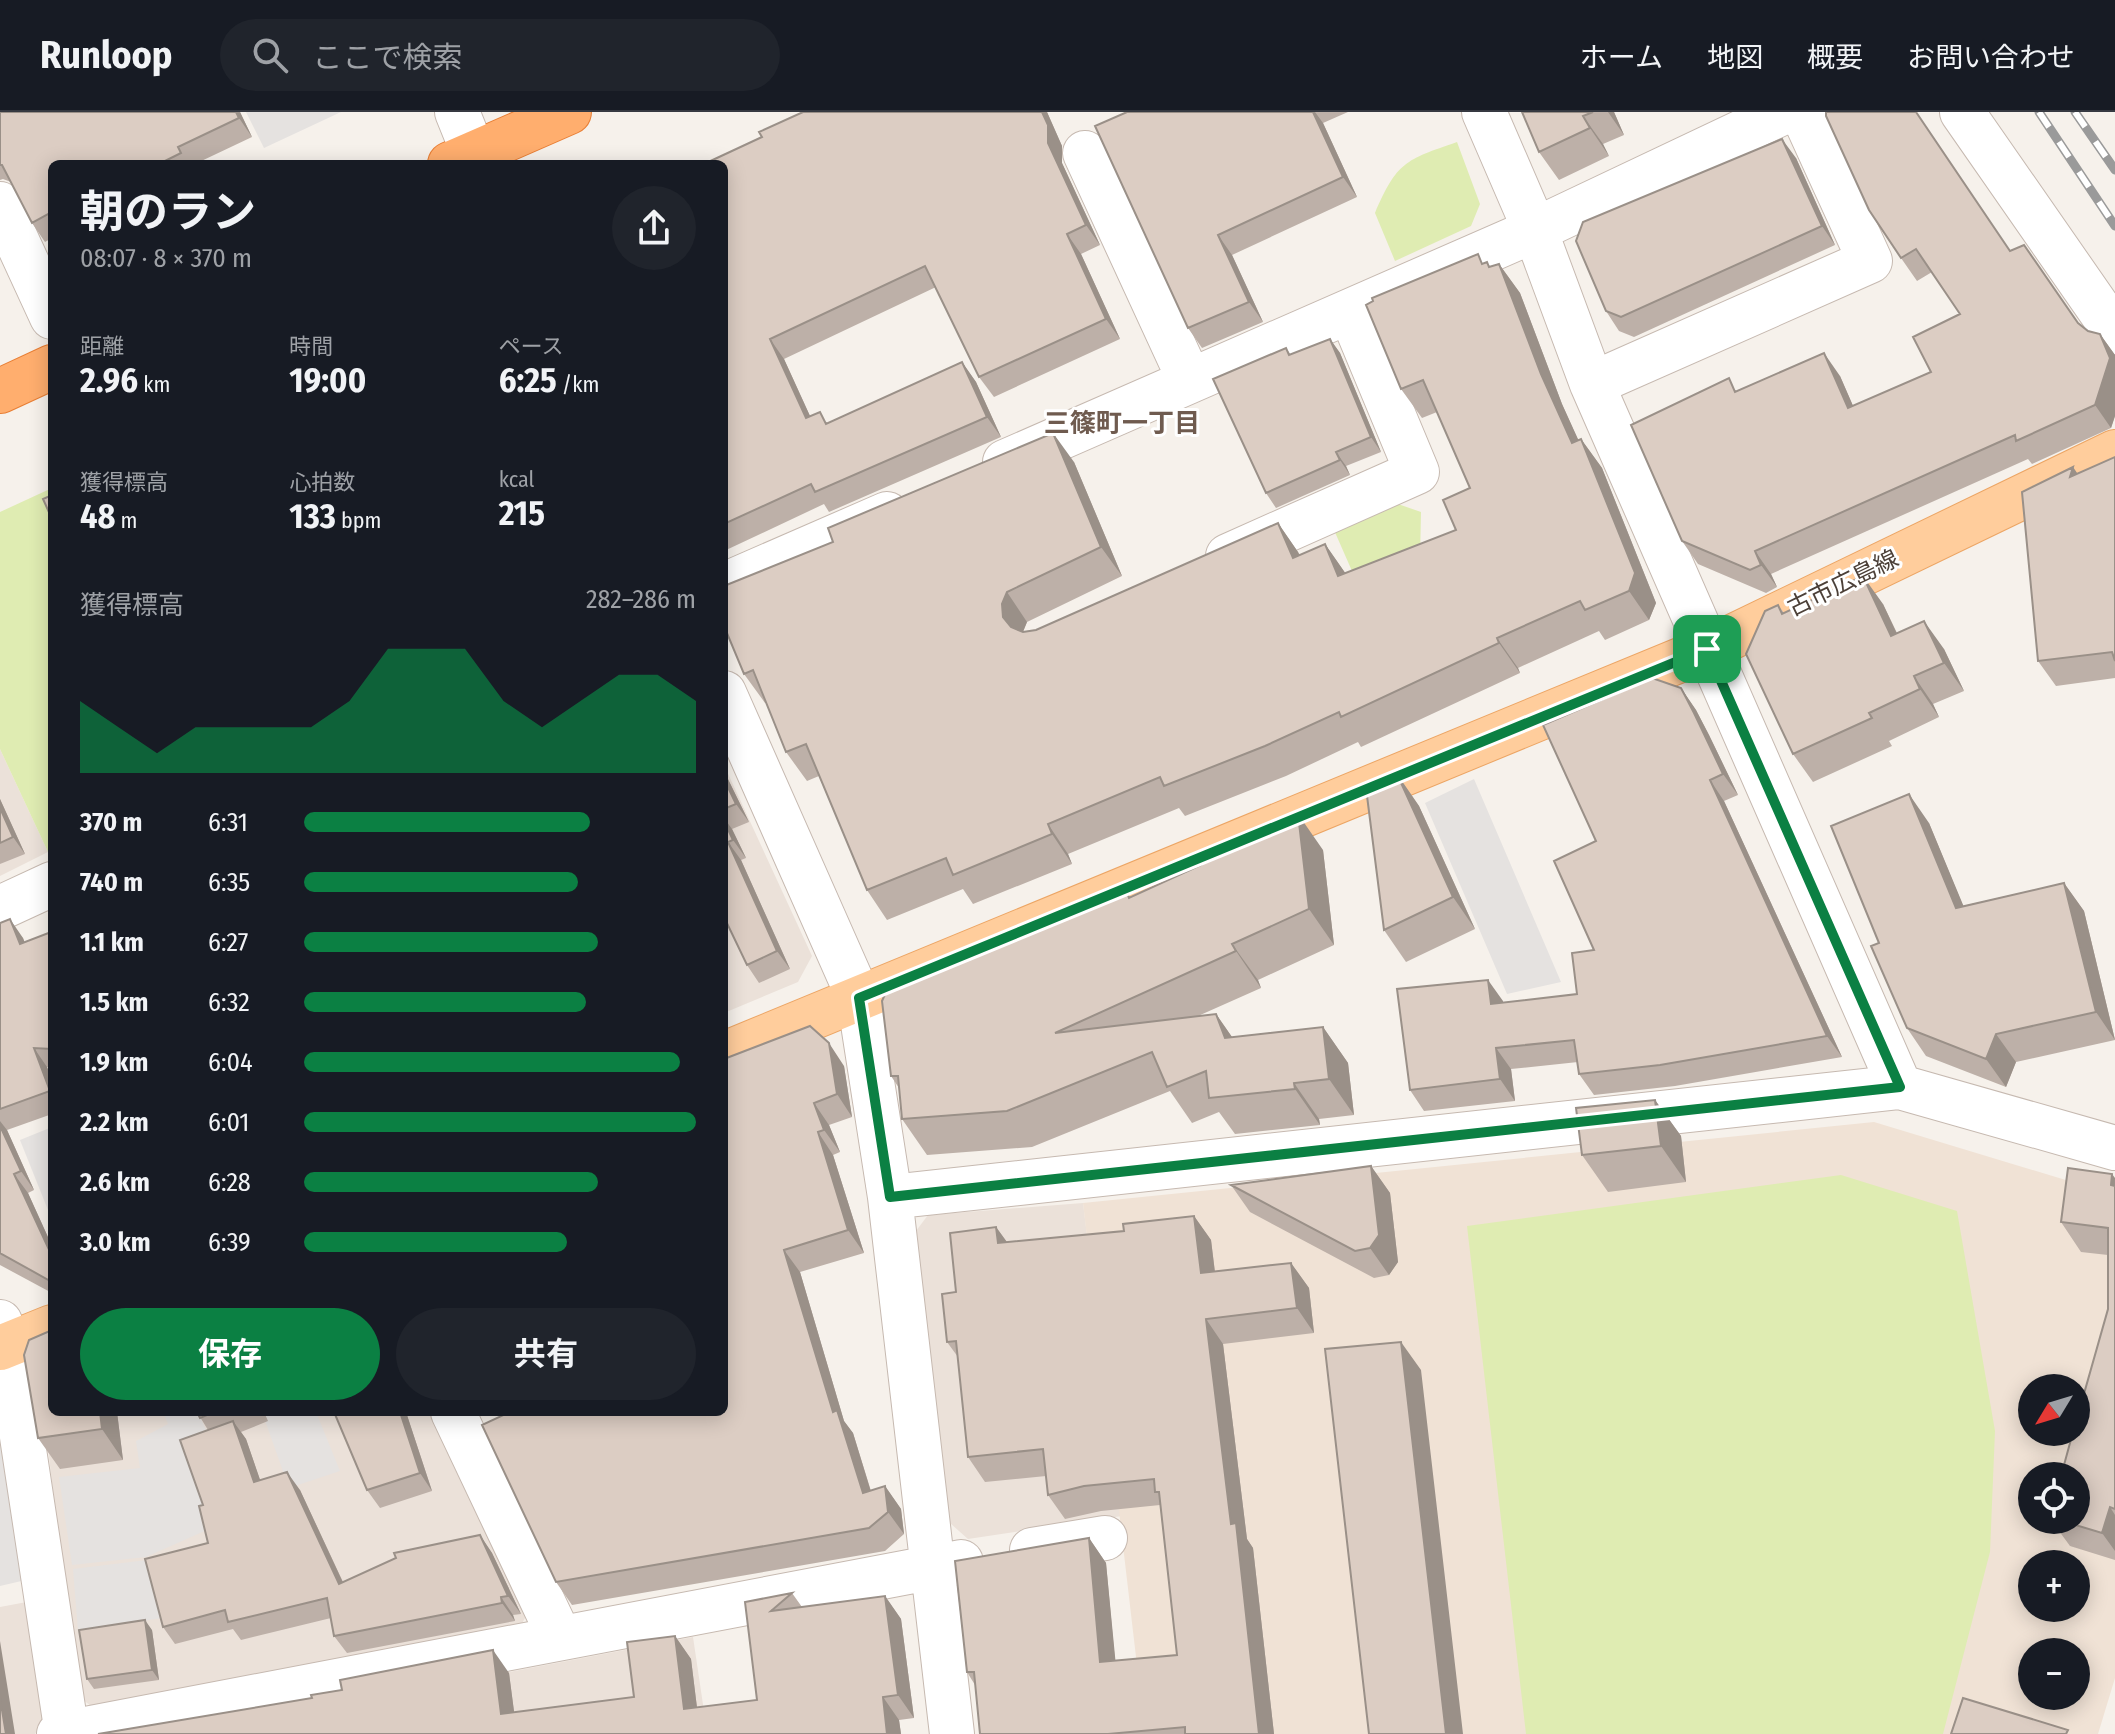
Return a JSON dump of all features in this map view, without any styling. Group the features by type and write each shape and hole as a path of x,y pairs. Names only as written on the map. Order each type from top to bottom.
{"highway":[{"path":"467,160 569,112"},
{"path":"0,391 48,369"}],"main road":[{"name":"古市広島線","path":"728,1052 1707,649 2115,452"},
{"path":"3,1338 48,1328"}],"street":[{"path":"457,112 467,160"},
{"path":"1484,112 1535,230 1592,384 1900,1087"},
{"path":"972,476 1535,230 1784,112"},
{"path":"1592,384 1870,261 1802,112"},
{"path":"1962,112 2115,332"},
{"path":"1085,153 1190,381"},
{"path":"0,204 48,308"},
{"path":"1189,573 1417,472 1350,311"},
{"path":"728,583 928,496"},
{"path":"728,702 859,998 890,1197 952,1734"},
{"path":"0,908 48,886"},
{"path":"890,1197 1900,1087 2115,1148"},
{"path":"3,1338 64,1734 933,1567 1105,1538"},
{"path":"455,1416 560,1638"}],"shaded area":[{"path":"246,112 341,112 264,148"},
{"path":"0,749 48,852 0,876"},
{"path":"728,774 812,956 798,982 728,1011"},
{"path":"1474,779 1561,982 1507,994 1425,803"},
{"path":"1874,1122 2115,1195 2115,1678 2098,1734 1145,1734 1083,1203"},
{"path":"48,1129 48,1210 20,1140"},
{"path":"1083,1203 1122,1516 968,1539 950,1523 913,1235 928,1215"},
{"path":"41,1386 48,1403 48,1416 438,1416 531,1607 519,1629 97,1711 76,1694"},
{"path":"0,1404 30,1579 0,1586"},
{"path":"165,1416 200,1416 210,1439 209,1529 146,1557 72,1565 59,1477 140,1468 136,1441 168,1424"},
{"path":"263,1416 318,1416 340,1471 289,1488"},
{"path":"147,1560 162,1618 78,1631 73,1569"},
{"path":"32,1601 49,1715 35,1734 0,1734 0,1607"},
{"path":"693,1637 705,1718 719,1734 183,1734"}],"green space":[{"path":"1457,142 1480,204 1471,226 1395,261 1375,213 1383,196 1405,165"},
{"path":"48,490 48,852 0,749 0,512"},
{"path":"1395,503 1421,512 1420,560 1359,587 1334,530"},
{"path":"1841,1175 1957,1211 1995,1431 1990,1552 1943,1734 1526,1734 1467,1226"}],"building":[{"path":"0,112 236,112 239,118 178,147 181,153 167,160 48,160 48,214 32,223 0,165"},
{"path":"803,112 1042,112 1048,125 1048,143 1086,225 1067,234 1106,319 979,377 925,266 770,339 806,418 820,412 826,424 962,362 987,417 815,492 811,484 728,522 728,160 713,160 762,137 759,132"},
{"path":"1127,112 1313,112 1343,177 1218,235 1249,302 1188,328 1095,126"},
{"path":"1522,112 1593,112 1583,116 1590,128 1539,152"},
{"path":"1826,112 1916,112 2010,251 2024,245 2078,323 2088,331 2100,334 2110,358 2095,405 2016,441 2015,435 1755,551 1761,565 1750,570 1682,541 1631,425 1729,378 1735,392 1824,353 1848,408 1931,372 1913,337 1960,314 1916,249 1901,258 1869,210"},
{"path":"1782,139 1822,226 1621,317 1606,311 1576,241 1583,222"},
{"path":"1478,254 1482,264 1487,262 1489,267 1499,264 1541,374 1572,443 1581,439 1635,573 1629,591 1585,610 1580,601 1497,638 1499,643 1341,717 1339,712 1265,746 1164,786 1160,777 1048,824 1052,834 953,875 946,858 867,890 806,744 786,752 753,670 744,674 728,636 728,584 833,542 828,528 1053,433 1101,547 1007,592 1002,604 1003,617 1011,627 1023,632 1036,630 1278,523 1293,558 1325,544 1338,576 1456,530 1443,500 1470,488 1423,380 1401,389 1366,305 1373,301 1372,298"},
{"path":"1330,339 1371,437 1336,452 1340,460 1266,493 1213,379 1286,348 1289,355"},
{"path":"2115,457 2115,661 2112,652 2038,661 2022,492 2073,467 2070,477"},
{"path":"1863,576 1891,636 1924,621 1944,663 1914,676 1920,689 1869,713 1872,718 1793,754 1746,654 1765,611 1778,605 1782,614"},
{"path":"1652,678 1681,688 1694,713 1723,774 1710,780 1827,1036 1660,1065 1579,1074 1574,1040 1496,1048 1500,1079 1410,1090 1397,989 1488,980 1491,1004 1577,994 1572,953 1594,950 1554,861 1596,841 1543,725"},
{"path":"1397,774 1453,897 1384,930 1366,788"},
{"path":"728,787 736,804 728,807"},
{"path":"1909,794 1956,908 2064,883 2096,1012 1996,1034 1986,1059 1907,1028 1871,946 1879,943 1831,826"},
{"path":"0,808 13,837 0,843"},
{"path":"1298,814 1309,909 1232,944 1236,951 1055,1033 1216,1014 1225,1038 1323,1027 1329,1079 1294,1083 1295,1089 1209,1098 1206,1071 1167,1087 1152,1052 1007,1111 902,1119 898,1076 891,1076 882,1001 891,981 972,954 969,949 1051,912 1053,915 1125,888 1129,898 1201,865 1199,859"},
{"path":"728,842 777,951 747,965 728,925"},
{"path":"10,919 20,944 48,933 48,1049 34,1048 48,1092 0,1109 0,923"},
{"path":"810,1026 829,1043 837,1094 814,1103 824,1130 818,1132 848,1230 784,1250 833,1412 837,1410 863,1493 885,1486 888,1512 869,1528 556,1582 482,1425 501,1416 728,1416 728,1057"},
{"path":"1655,1100 1661,1146 1582,1155 1576,1108"},
{"path":"0,1126 21,1171 14,1174 48,1247 48,1280 0,1253"},
{"path":"1371,1166 1379,1235 1370,1248 1355,1251 1231,1185"},
{"path":"2068,1168 2112,1174 2111,1185 2115,1186 2115,1509 2110,1507 2102,1533 2090,1529 2090,1462 2065,1462 2069,1446 2090,1446 2090,1374 2108,1309 2108,1228 2061,1222"},
{"path":"1194,1216 1201,1273 1291,1263 1297,1308 1206,1319 1231,1524 1236,1523 1259,1734 1185,1734 1185,1727 1108,1734 980,1734 974,1672 967,1672 955,1561 1089,1538 1100,1662 1177,1655 1159,1492 1155,1492 1154,1479 1084,1486 1048,1495 1043,1449 968,1457 956,1341 947,1342 942,1294 956,1292 950,1233 996,1227 998,1243 1124,1231 1123,1224"},
{"path":"48,1332 48,1416 100,1416 102,1429 38,1438 24,1355 29,1340"},
{"path":"1401,1342 1446,1734 1369,1734 1325,1349"},
{"path":"336,1416 401,1416 420,1473 367,1490"},
{"path":"233,1421 254,1482 287,1472 339,1584 396,1558 394,1553 480,1535 508,1596 501,1597 502,1603 334,1636 327,1598 228,1622 225,1610 163,1627 145,1559 208,1543 199,1506 203,1505 180,1440"},
{"path":"792,1593 771,1611 885,1596 898,1695 883,1697 887,1734 98,1734 312,1698 311,1695 342,1690 340,1680 493,1650 501,1714 634,1697 627,1642 675,1636 684,1709 757,1700 745,1602"},
{"path":"145,1620 152,1670 87,1679 79,1630"},
{"path":"0,1698 6,1734 0,1734"},
{"path":"1963,1698 2068,1730 2066,1734 1951,1734"}],"railway":[{"path":"2039,112 2115,226"},
{"path":"2075,112 2115,170"}],"district":[{"name":"三篠町一丁目","path":"1122,423"}],"route":[{"path":"1707,649 1900,1087 890,1197 859,998 1707,649"}]}
